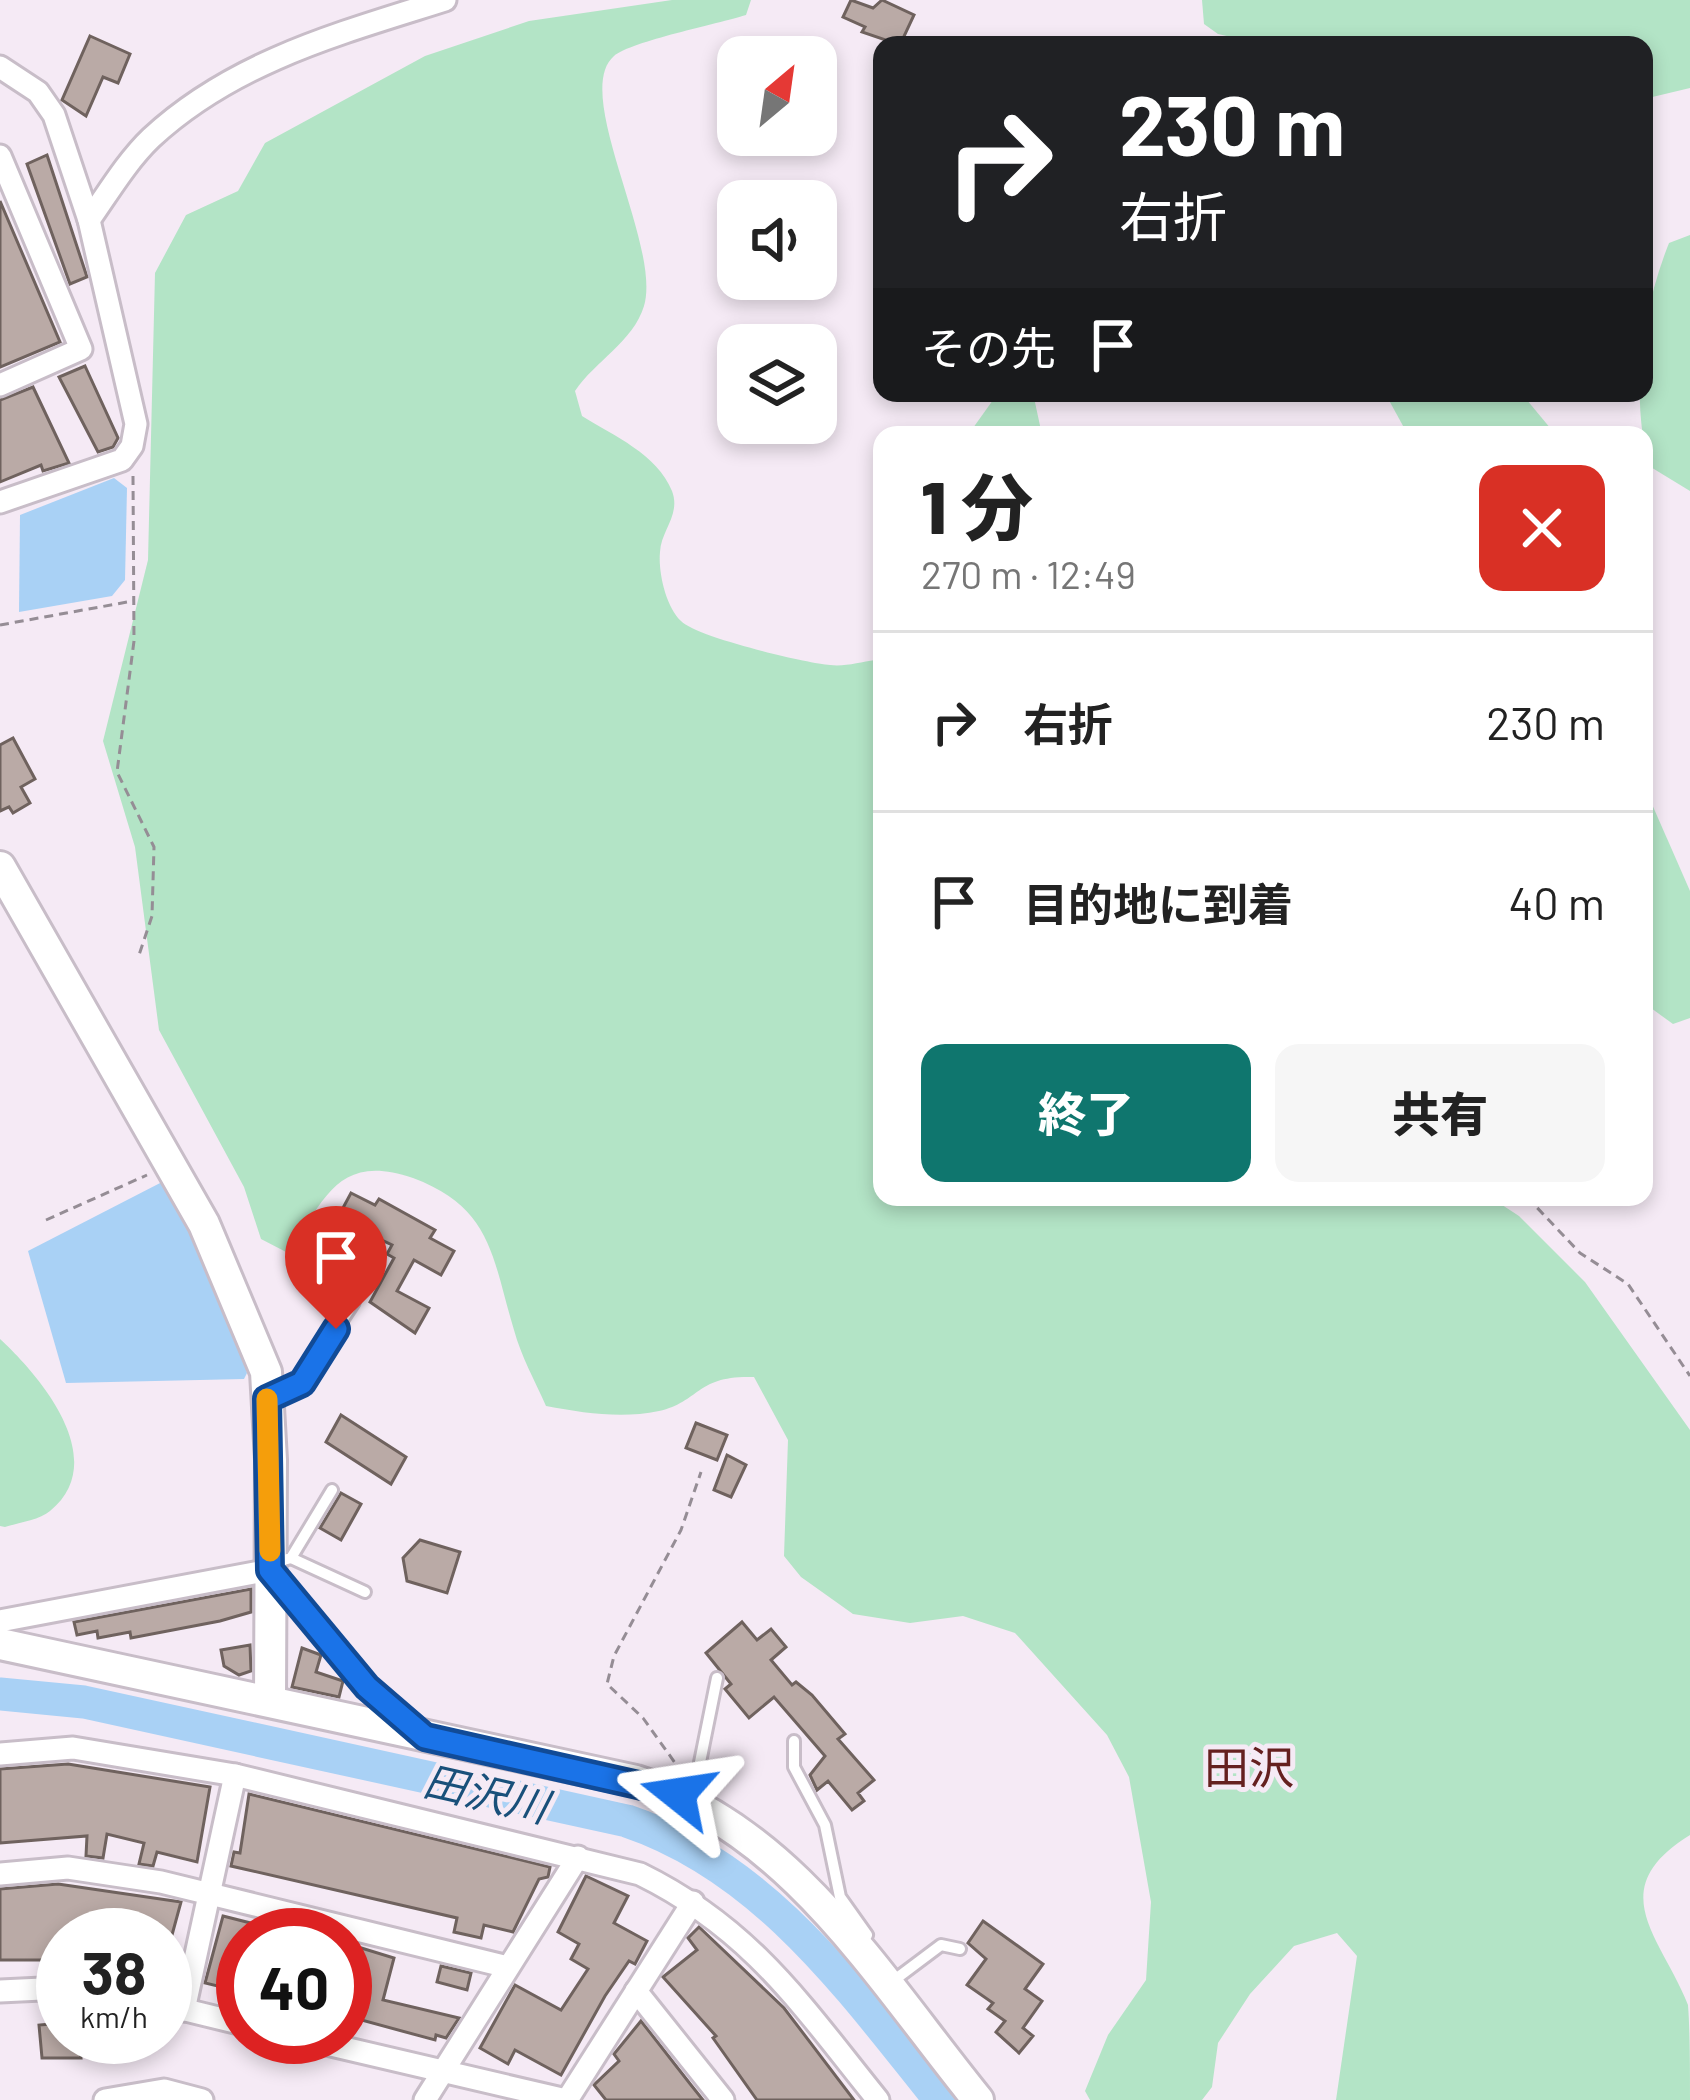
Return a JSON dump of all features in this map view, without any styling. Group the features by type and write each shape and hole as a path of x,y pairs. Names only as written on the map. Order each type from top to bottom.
{"street":[{"path":"89,220 152,138 250,69 294,48 445,0"},
{"path":"0,68 38,92 54,115 89,220 136,424 128,452 102,467 0,502"},
{"path":"0,156 81,349 0,385"},
{"path":"0,868 227,1272 266,1372 277,1564 270,1701"},
{"path":"0,1621 277,1564"},
{"path":"277,1564 367,1687 425,1737"},
{"path":"0,1644 270,1701 688,1799 787,1870 978,2100"},
{"path":"0,1754 73,1748 235,1775 640,1874 723,1922 776,1973 878,2100"},
{"path":"192,1949 235,1775"},
{"path":"425,2100 578,1857"},
{"path":"0,1874 85,1869 508,1967"},
{"path":"372,2055 567,2100 693,1902"},
{"path":"0,1991 36,1989"},
{"path":"636,1991 723,2100"},
{"path":"105,2100 164,2090 202,2100"}],"lane":[{"path":"267,1399 302,1383 354,1302"},
{"path":"332,1490 277,1564 365,1592"},
{"path":"688,1799 717,1678"},
{"path":"794,1741 794,1767 825,1825 840,1897 867,1935 857,1951"},
{"path":"886,1987 941,1945 959,1949"}],"path":[{"path":"128,452 135,485 135,600 117,772 154,847 152,916 138,958"},
{"path":"0,625 135,600"},
{"path":"46,1220 170,1165"},
{"path":"1536,1206 1580,1253 1628,1284 1690,1376"},
{"path":"688,1799 679,1765 643,1718 607,1684 614,1656 682,1530 701,1472"}],"green space":[{"path":"672,0 751,0 746,15 624,50 614,56 604,75 609,135 641,246 644,306 623,341 575,391 582,416 645,456 672,491 674,508 661,544 660,569 667,598 681,621 728,641 817,663 873,660 873,1206 1504,1206 1585,1282 1690,1430 1690,1835 1663,1855 1648,1875 1643,1895 1654,1936 1688,2005 1690,2100 1336,2100 1357,1956 1337,1933 1294,1946 1250,1994 1218,2043 1212,2087 1202,2100 1090,2100 1085,2091 1108,2035 1146,1980 1151,1902 1129,1777 1107,1735 1015,1633 963,1616 910,1623 853,1614 801,1577 784,1556 788,1440 754,1377 721,1380 673,1407 631,1415 546,1406 520,1349 485,1238 459,1204 439,1190 413,1178 367,1171 336,1186 288,1253 261,1239 244,1187 159,1030 135,847 103,741 148,560 155,273 186,215 238,191 265,143 425,56 529,21"},
{"path":"1202,0 1690,0 1690,88 1653,97 1653,36 1227,36 1204,24"},
{"path":"1690,235 1690,491 1653,468 1653,426 1642,426 1640,413 1640,402 1653,402 1653,292 1669,243"},
{"path":"992,402 1035,402 1040,426 974,426"},
{"path":"1390,402 1528,402 1548,426 1403,426"},
{"path":"1653,807 1690,891 1690,1018 1673,1024 1653,1010"},
{"path":"0,1339 50,1396 72,1444 74,1468 67,1490 50,1511 5,1527 0,1526"}],"water":[{"path":"114,478 127,488 125,580 112,596 19,612 20,515"},
{"path":"164,1181 226,1290 247,1373 244,1379 66,1383 28,1251"}],"building":[{"path":"851,0 873,8 882,0 914,15 904,36 874,36 843,17"},
{"path":"90,36 130,54 118,83 103,77 86,116 62,100"},
{"path":"47,155 87,277 70,284 27,164"},
{"path":"0,201 60,342 0,367"},
{"path":"85,366 118,438 113,447 98,452 59,377"},
{"path":"33,387 69,463 43,471 41,465 0,482 0,400"},
{"path":"13,738 35,779 21,787 30,803 13,813 9,807 0,811 0,745"},
{"path":"351,1193 375,1205 379,1199 435,1230 430,1238 454,1251 441,1275 414,1260 397,1291 429,1308 415,1333 370,1302 394,1258 387,1254 392,1245 337,1219"},
{"path":"341,1415 406,1457 391,1484 326,1442"},
{"path":"696,1423 727,1435 717,1460 686,1448"},
{"path":"727,1455 746,1465 731,1497 714,1490"},
{"path":"341,1493 361,1504 341,1540 320,1528"},
{"path":"420,1540 460,1552 447,1593 407,1581 403,1558"},
{"path":"251,1589 251,1612 131,1638 130,1632 98,1638 97,1631 77,1635 74,1622"},
{"path":"742,1622 757,1640 771,1629 786,1647 771,1660 792,1685 796,1682 812,1695 845,1734 838,1739 874,1780 858,1793 864,1801 852,1810 828,1781 817,1790 810,1775 825,1756 774,1697 749,1718 725,1689 731,1684 706,1653"},
{"path":"250,1645 251,1671 239,1675 224,1666 221,1650"},
{"path":"302,1648 321,1655 316,1672 343,1681 339,1697 292,1687"},
{"path":"68,1764 210,1787 197,1862 157,1852 153,1866 139,1864 144,1843 107,1834 103,1858 86,1856 87,1836 0,1843 0,1769"},
{"path":"249,1794 550,1867 548,1877 539,1879 513,1932 484,1925 481,1938 454,1932 457,1918 231,1866 234,1852 240,1853"},
{"path":"586,1876 628,1896 614,1923 647,1941 635,1964 629,1961 605,1996 561,2075 515,2050 508,2064 480,2048 515,1985 561,2010 588,1969 571,1959 579,1944 558,1932"},
{"path":"58,1884 181,1902 179,1908 36,1908 36,1960 0,1960 0,1889"},
{"path":"983,1921 1043,1964 1025,1989 1042,2001 1023,2028 1033,2036 1019,2053 996,2032 1005,2021 988,2009 993,2003 967,1985 986,1959 968,1943"},
{"path":"699,1927 784,2008 854,2100 757,2100 713,2038 716,2036 663,1977 697,1950 688,1938"},
{"path":"216,1942 216,1986 205,1983"},
{"path":"372,1951 394,1958 383,2000 459,2018 446,2038 436,2035 435,2040 372,2023"},
{"path":"441,1966 471,1973 467,1990 437,1982"},
{"path":"641,2021 703,2100 606,2100 594,2085 619,2061 614,2054"}],"waterway":[{"name":"田沢川","path":"0,1694 84,1702 627,1821 677,1842 722,1869 802,1937 940,2100"}],"slow traffic":[{"path":"267,1399 270,1551"}],"district":[{"name":"田沢","path":"1249,1768"}],"route":[{"path":"336,1329 302,1383 267,1399 270,1570 367,1687 425,1737 678,1794"}]}
